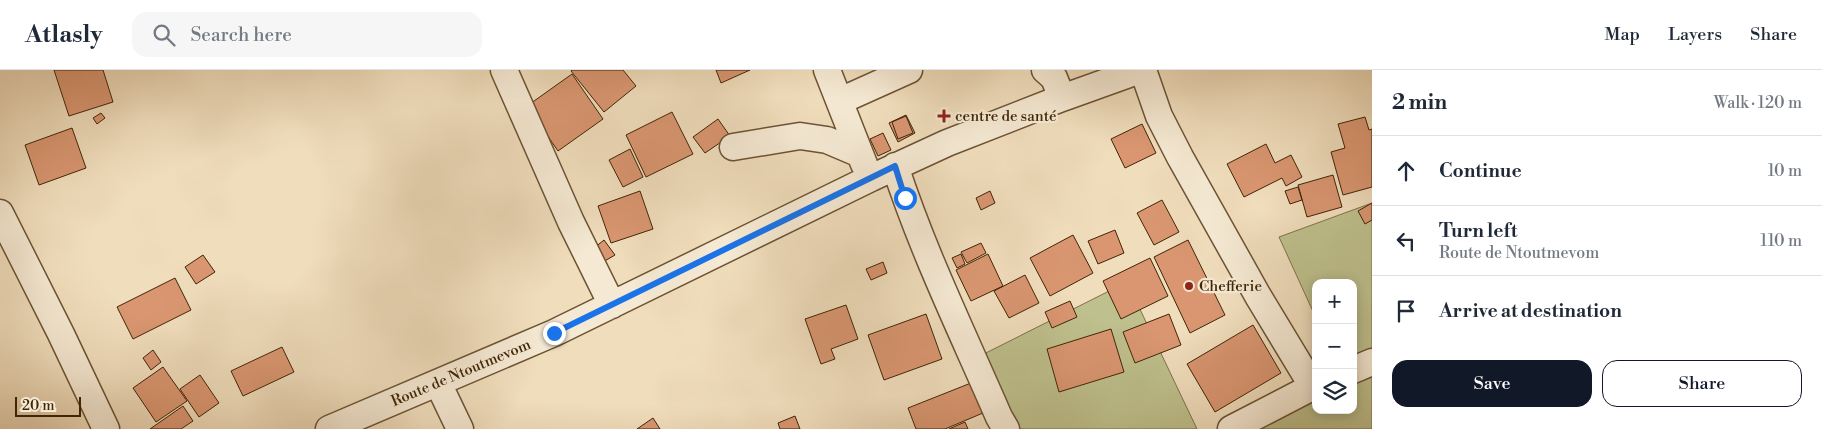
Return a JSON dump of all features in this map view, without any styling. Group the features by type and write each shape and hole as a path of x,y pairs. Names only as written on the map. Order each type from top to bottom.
{"street":[{"path":"504,70 571,222 612,305"},
{"path":"827,70 871,178"},
{"path":"840,101 908,70"},
{"path":"1045,70 1054,78 1062,98"},
{"path":"1142,70 1159,116 1180,157 1258,296 1312,383"},
{"name":"Route de Ntoutmevom","path":"328,429 554,333 895,166 1062,98 1142,70"},
{"path":"733,147 800,136 827,140 860,154"},
{"path":"895,166 905,198 933,266 1006,429"},
{"path":"0,213 106,429"},
{"path":"1355,369 1372,362"},
{"path":"438,383 460,429"},
{"path":"1231,429 1312,387"}],"green space":[{"path":"1372,203 1372,429 1233,429 1312,390 1312,414 1357,414 1357,279 1312,279 1312,309 1279,237"},
{"path":"1127,282 1197,429 1003,429 970,361"}],"building":[{"path":"54,70 103,70 113,102 69,116"},
{"path":"572,70 623,70 636,86 604,112"},
{"path":"716,70 750,70 721,83"},
{"path":"572,74 603,119 558,151 527,106"},
{"path":"672,112 693,154 646,177 626,135"},
{"path":"101,113 105,118 97,124 93,118"},
{"path":"906,115 915,133 898,142 889,123"},
{"path":"906,116 913,133 898,139 892,122"},
{"path":"1365,117 1369,130 1372,129 1372,187 1343,195 1331,152 1345,148 1338,124"},
{"path":"718,119 730,136 705,153 693,137"},
{"path":"1142,124 1156,153 1125,168 1111,139"},
{"path":"72,128 86,168 39,185 25,145"},
{"path":"883,133 891,150 878,156 870,139"},
{"path":"1266,144 1275,163 1291,155 1302,177 1286,186 1282,178 1244,197 1227,164"},
{"path":"630,149 643,177 623,187 609,160"},
{"path":"1333,175 1342,207 1307,217 1298,185"},
{"path":"1298,187 1302,200 1290,204 1285,191"},
{"path":"640,191 653,229 611,243 598,206"},
{"path":"990,191 995,203 981,210 976,198"},
{"path":"1162,200 1179,232 1154,245 1137,213"},
{"path":"1372,203 1372,220 1365,224 1358,211"},
{"path":"1115,230 1124,253 1098,264 1088,241"},
{"path":"1073,235 1093,273 1050,296 1030,258"},
{"path":"604,240 615,255 603,262 594,248"},
{"name":"Chefferie","path":"1188,240 1225,315 1190,333 1154,257"},
{"path":"981,243 986,253 967,263 961,252"},
{"path":"961,254 965,264 957,268 952,258"},
{"path":"988,254 1003,286 971,301 956,270"},
{"path":"203,255 215,272 196,284 185,267"},
{"path":"1150,258 1168,296 1121,319 1103,281"},
{"path":"883,262 887,273 871,280 866,269"},
{"path":"1025,275 1039,303 1009,318 994,291"},
{"path":"175,278 191,310 133,339 117,307"},
{"path":"1070,301 1077,317 1052,328 1045,312"},
{"path":"846,305 858,339 831,349 835,359 821,364 805,319"},
{"path":"926,314 942,359 884,380 868,335"},
{"path":"1169,314 1181,345 1135,363 1123,332"},
{"path":"1253,325 1281,373 1215,412 1187,364"},
{"path":"1111,329 1124,372 1059,392 1047,349"},
{"path":"282,347 294,372 243,396 231,371"},
{"path":"153,350 161,362 151,370 143,358"},
{"path":"163,367 187,401 156,422 133,388"},
{"path":"200,375 219,403 199,417 180,389"},
{"path":"971,383 983,413 945,429 916,429 908,408"},
{"path":"183,406 193,421 181,429 150,429"},
{"path":"795,416 800,429 780,429 778,423"},
{"path":"653,418 660,429 637,429"},
{"path":"965,422 968,429 949,429"}],"place":[{"name":"centre de santé","path":"944,116"},
{"name":"Chefferie","path":"1189,286"}],"route":[{"path":"554,333 895,166 905,198"}]}
